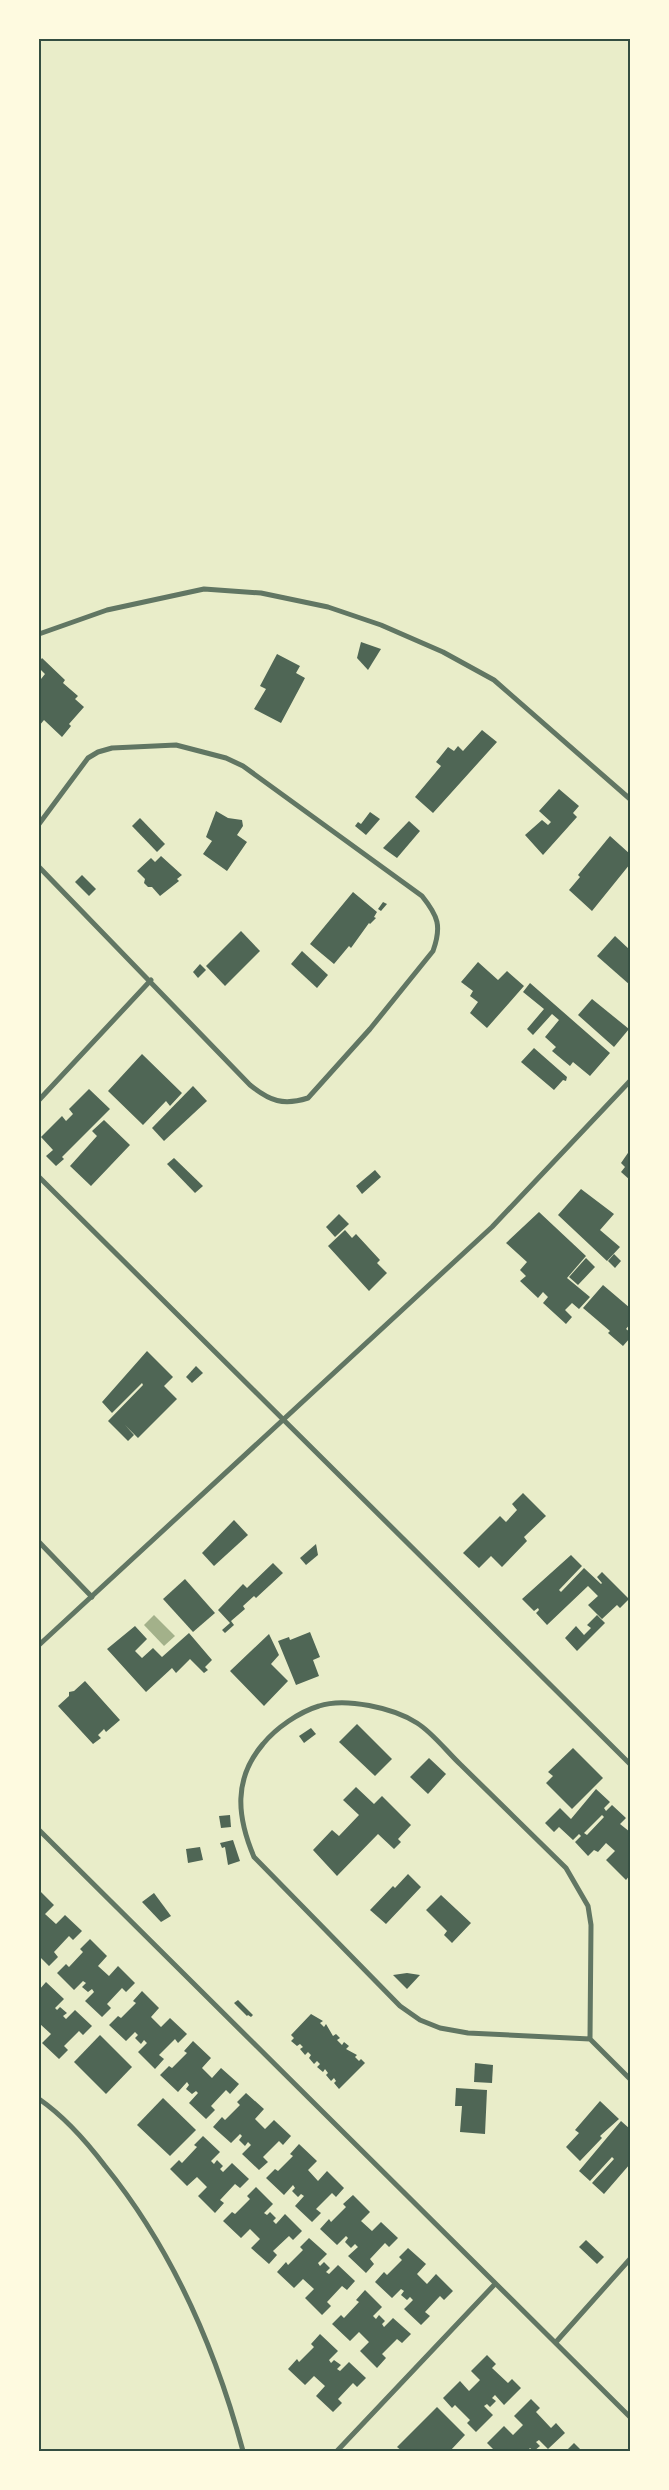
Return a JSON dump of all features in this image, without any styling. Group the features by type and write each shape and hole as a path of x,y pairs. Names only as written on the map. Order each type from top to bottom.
{"street":[{"path":"39,634 107,610 204,589 261,593 328,607 381,625 443,652 494,680 630,799"},
{"path":"39,824 88,758 98,752 112,748 154,745 176,745 201,750 243,766 422,896 436,913 438,932 433,951 370,1030 308,1098 294,1102 265,1097 250,1085 151,980 39,866"},
{"path":"39,1100 151,980"},
{"path":"39,1645 492,1227 630,1081"},
{"path":"39,1177 630,1764"},
{"path":"39,1542 92,1597"},
{"path":"590,2039 591,1925 588,1906 579,1887 566,1868 418,1723 373,1706 347,1703 320,1705 303,1713 269,1737 252,1756 242,1781 240,1802 254,1857 400,2006 420,2020 440,2028 468,2033 590,2039 630,2079"},
{"path":"39,1830 630,2417"},
{"path":"39,2099 80,2135 119,2183 158,2241 183,2286 209,2344 230,2402 243,2451"},
{"path":"556,2342 630,2259"},
{"path":"337,2451 496,2284"}],"shaded area":[{"path":"154,1615 175,1636 164,1646 144,1625"}],"building":[{"path":"361,642 381,649 368,670 357,658"},
{"path":"277,654 300,666 296,673 305,678 281,723 254,709 266,689 260,686"},
{"path":"42,658 65,680 63,683 78,696 75,699 84,707 69,724 71,726 62,737 44,720 39,726 39,677 41,679 45,674 39,668 39,662"},
{"path":"482,730 497,742 433,813 415,797 441,766 436,762 448,747 454,751 458,746 463,751"},
{"path":"559,789 579,806 573,813 577,817 543,855 525,835 542,820 548,825 551,822 539,811"},
{"path":"216,811 228,818 242,820 243,826 237,835 247,842 227,871 203,854 212,841 206,837"},
{"path":"370,812 380,819 366,835 355,826 358,822 361,824"},
{"path":"140,818 165,844 157,852 132,826"},
{"path":"409,821 420,831 397,858 383,848"},
{"path":"610,836 630,854 630,864 592,911 569,890 580,877 578,875"},
{"path":"161,856 182,875 177,879 179,881 160,896 152,887 148,887 144,883 145,879 137,871 151,858 155,862"},
{"path":"82,875 96,889 89,896 75,882"},
{"path":"353,892 377,912 374,917 376,918 369,923 351,948 349,946 334,964 310,944"},
{"path":"383,902 387,904 381,911 378,909"},
{"path":"241,931 260,951 225,986 206,966"},
{"path":"615,936 630,950 630,985 597,956"},
{"path":"302,951 328,975 317,988 291,964"},
{"path":"478,962 498,980 507,971 524,986 487,1028 470,1013 478,1002 470,996 473,991 461,982"},
{"path":"200,964 206,970 198,978 193,972"},
{"path":"530,983 610,1053 590,1076 573,1062 570,1066 552,1051 556,1047 545,1037 559,1020 552,1014 533,1035 527,1029 544,1009 523,992"},
{"path":"592,999 629,1029 614,1047 578,1015"},
{"path":"534,1048 567,1077 566,1081 563,1080 554,1090 521,1062"},
{"path":"142,1054 182,1093 170,1106 166,1101 143,1125 108,1091"},
{"path":"193,1086 207,1101 164,1141 152,1128"},
{"path":"89,1089 110,1109 62,1157 64,1159 56,1166 46,1156 53,1150 41,1137 62,1116 66,1121 73,1114 69,1109"},
{"path":"104,1120 130,1145 91,1186 70,1166 97,1136 92,1131"},
{"path":"630,1150 630,1180 621,1172 625,1167 621,1163"},
{"path":"174,1158 203,1186 195,1193 167,1164"},
{"path":"375,1170 381,1177 362,1194 356,1186"},
{"path":"581,1189 614,1214 600,1230 620,1247 607,1261 558,1215"},
{"path":"539,1212 586,1256 567,1278 590,1297 579,1309 572,1303 565,1310 572,1317 566,1324 543,1303 548,1297 543,1292 538,1298 520,1281 526,1276 520,1270 527,1262 506,1243"},
{"path":"339,1214 349,1224 335,1237 326,1227"},
{"path":"345,1230 352,1238 356,1234 380,1260 377,1263 387,1273 369,1291 328,1246"},
{"path":"614,1254 621,1261 615,1268 608,1261"},
{"path":"586,1258 595,1267 578,1285 569,1277"},
{"path":"603,1285 630,1308 630,1324 626,1329 630,1332 630,1338 623,1346 608,1333 610,1331 583,1308"},
{"path":"147,1351 173,1377 164,1386 177,1399 138,1438 125,1425 134,1435 128,1441 108,1421 143,1385 142,1383 112,1413 102,1402"},
{"path":"196,1366 203,1373 192,1383 186,1377"},
{"path":"523,1493 546,1516 524,1537 527,1541 502,1567 491,1556 479,1568 463,1553 500,1516 506,1522 517,1510 512,1504"},
{"path":"234,1520 248,1535 214,1566 202,1553"},
{"path":"316,1544 318,1555 306,1565 300,1558"},
{"path":"571,1555 582,1566 559,1590 561,1592 584,1568 601,1584 597,1577 602,1572 629,1599 620,1608 617,1605 602,1619 588,1605 598,1596 588,1586 547,1625 536,1613 539,1610 538,1608 534,1611 522,1599"},
{"path":"273,1563 283,1573 256,1598 254,1596 243,1606 245,1609 231,1621 234,1625 225,1633 222,1630 230,1623 218,1610 243,1584 247,1588"},
{"path":"185,1579 215,1613 193,1632 163,1599"},
{"path":"597,1615 605,1623 577,1651 565,1638 576,1626 584,1635 591,1628 587,1625"},
{"path":"135,1626 147,1639 135,1651 142,1658 153,1648 162,1657 189,1633 212,1660 205,1667 208,1670 204,1673 190,1659 176,1673 172,1668 146,1692 107,1649"},
{"path":"310,1632 320,1657 313,1660 319,1676 296,1685 278,1641 289,1637 290,1640"},
{"path":"269,1634 279,1655 271,1664 288,1681 264,1706 230,1671"},
{"path":"85,1681 120,1720 106,1732 104,1729 98,1735 101,1738 93,1744 58,1706 69,1696 69,1692 74,1691"},
{"path":"357,1724 392,1759 375,1776 339,1742"},
{"path":"311,1728 316,1734 304,1743 299,1736"},
{"path":"573,1748 603,1778 572,1809 546,1783 553,1776 548,1772"},
{"path":"429,1758 446,1774 428,1794 410,1777"},
{"path":"356,1787 374,1804 382,1796 411,1825 398,1839 401,1842 394,1849 378,1834 337,1876 313,1850 332,1830 339,1836 359,1815 343,1800"},
{"path":"596,1789 610,1802 604,1808 606,1811 612,1805 626,1818 620,1824 630,1832 630,1875 626,1880 606,1860 615,1851 606,1843 598,1852 594,1850 588,1856 575,1842 581,1836 579,1834 573,1840 559,1827 554,1832 545,1823 560,1808 571,1819","holes":["602,1815 604,1817 587,1835 584,1833"]},
{"path":"230,1815 231,1827 221,1828 219,1816"},
{"path":"233,1840 240,1861 228,1865 225,1847 222,1848 220,1843"},
{"path":"200,1847 203,1860 188,1863 186,1849"},
{"path":"408,1874 421,1887 386,1924 370,1910 393,1886 395,1888"},
{"path":"39,1890 54,1905 45,1914 56,1924 65,1915 82,1931 73,1940 69,1936 54,1952 58,1957 49,1966 39,1956 39,1942 41,1940 39,1938"},
{"path":"154,1893 171,1916 161,1922 142,1902"},
{"path":"441,1895 471,1923 452,1943 444,1935 447,1931 426,1910"},
{"path":"90,1939 107,1956 98,1966 109,1976 118,1966 135,1983 126,1992 122,1988 107,2004 111,2008 102,2017 85,2001 94,1992 92,1989 88,1992 82,1987 86,1983 83,1981 74,1990 57,1973 66,1964 69,1967 83,1952 80,1949"},
{"path":"407,1973 420,1975 407,1989 393,1975"},
{"path":"46,1982 64,1999 55,2008 57,2010 60,2007 67,2013 63,2016 66,2019 75,2010 92,2026 83,2035 79,2031 64,2046 68,2050 59,2059 42,2043 51,2034 39,2025 39,1990"},
{"path":"142,1991 159,2008 151,2017 161,2027 170,2018 187,2034 178,2043 175,2039 159,2055 164,2059 155,2069 138,2052 147,2043 144,2040 141,2044 135,2038 138,2035 135,2032 126,2041 109,2025 118,2016 121,2018 136,2003 133,2001"},
{"path":"238,2000 253,2015 251,2017 247,2016 234,2003"},
{"path":"311,2014 323,2021 320,2023 324,2027 326,2024 333,2036 336,2034 340,2038 337,2040 342,2045 344,2042 349,2046 346,2049 357,2055 355,2057 359,2061 361,2059 365,2063 339,2089 334,2083 336,2081 334,2078 331,2081 326,2075 328,2073 325,2069 323,2072 317,2067 320,2064 317,2061 314,2064 309,2058 311,2055 308,2052 305,2055 300,2049 303,2047 300,2044 297,2046 291,2041 294,2038 291,2035"},
{"path":"100,2035 132,2067 106,2094 74,2062"},
{"path":"193,2041 211,2058 202,2068 212,2078 221,2068 239,2084 230,2094 226,2090 211,2106 215,2110 206,2119 189,2103 198,2093 196,2091 192,2094 186,2089 189,2085 187,2082 178,2092 160,2075 169,2066 172,2068 187,2053 184,2051"},
{"path":"475,2063 493,2065 492,2083 474,2082"},
{"path":"456,2088 487,2090 485,2134 460,2132 462,2106 455,2106"},
{"path":"246,2093 264,2109 255,2119 265,2129 274,2120 291,2136 283,2145 279,2141 263,2157 268,2162 259,2170 242,2154 251,2145 248,2142 245,2146 239,2140 242,2136 240,2134 231,2143 213,2127 222,2117 225,2120 240,2105 237,2102"},
{"path":"163,2098 196,2130 170,2156 137,2125"},
{"path":"600,2101 619,2119 600,2136 602,2138 580,2161 566,2147 579,2133 575,2130"},
{"path":"621,2121 630,2129 630,2164 604,2194 592,2183 614,2159 612,2157 590,2181 579,2171"},
{"path":"203,2136 220,2152 211,2161 214,2164 217,2160 223,2166 220,2169 223,2172 232,2163 249,2179 240,2188 235,2184 220,2200 224,2203 215,2213 198,2196 207,2187 197,2177 187,2186 170,2169 179,2160 182,2163 197,2147 194,2145"},
{"path":"299,2144 317,2161 308,2170 318,2181 327,2171 344,2188 336,2197 332,2193 316,2209 321,2213 312,2222 295,2206 304,2196 301,2194 298,2197 292,2191 295,2188 293,2185 284,2195 266,2178 275,2169 278,2171 293,2156 290,2154"},
{"path":"256,2187 273,2204 264,2213 267,2215 270,2212 276,2218 273,2221 276,2224 285,2214 302,2231 293,2240 289,2236 273,2251 277,2255 269,2264 251,2248 260,2239 250,2229 241,2238 223,2221 232,2212 235,2214 250,2199 247,2196"},
{"path":"353,2195 370,2212 361,2221 372,2231 381,2222 398,2238 389,2247 385,2243 370,2259 374,2264 366,2273 348,2256 358,2247 355,2244 351,2248 345,2242 348,2238 346,2236 337,2245 320,2229 329,2219 331,2222 346,2207 343,2204"},
{"path":"309,2238 327,2254 318,2263 320,2266 324,2262 330,2268 326,2272 329,2274 338,2265 355,2281 347,2290 342,2286 327,2302 331,2306 322,2315 305,2298 314,2289 303,2279 294,2288 277,2272 286,2262 288,2265 303,2250 300,2247"},
{"path":"586,2240 604,2257 597,2264 579,2247"},
{"path":"408,2248 426,2264 417,2274 427,2284 436,2274 453,2291 444,2300 440,2296 425,2312 430,2316 421,2325 404,2309 413,2300 410,2297 407,2300 401,2295 404,2291 401,2289 392,2298 375,2282 384,2272 387,2275 402,2260 399,2257"},
{"path":"365,2290 382,2307 373,2316 376,2319 379,2315 385,2321 382,2324 384,2327 393,2318 411,2334 402,2343 397,2339 382,2354 386,2358 377,2368 360,2351 369,2342 359,2332 350,2341 332,2324 341,2315 344,2318 359,2302 356,2300"},
{"path":"320,2334 338,2351 329,2360 331,2363 334,2360 341,2365 337,2369 340,2371 349,2362 366,2378 357,2387 353,2383 338,2399 342,2403 333,2412 316,2396 325,2386 314,2376 305,2385 288,2369 297,2359 299,2362 314,2347 311,2344"},
{"path":"487,2355 496,2364 492,2368 508,2383 512,2379 521,2388 504,2405 495,2395 492,2398 496,2401 490,2407 487,2404 484,2406 493,2415 476,2432 467,2423 470,2420 455,2405 452,2408 443,2398 460,2381 469,2391 480,2380 471,2371"},
{"path":"531,2399 540,2408 536,2412 551,2428 556,2423 565,2433 548,2449 539,2440 536,2442 540,2446 534,2451 530,2448 527,2451 495,2451 487,2443 504,2426 513,2435 523,2425 514,2416"},
{"path":"437,2407 465,2435 450,2451 402,2451 397,2447"},
{"path":"574,2443 582,2451 566,2451"}]}
